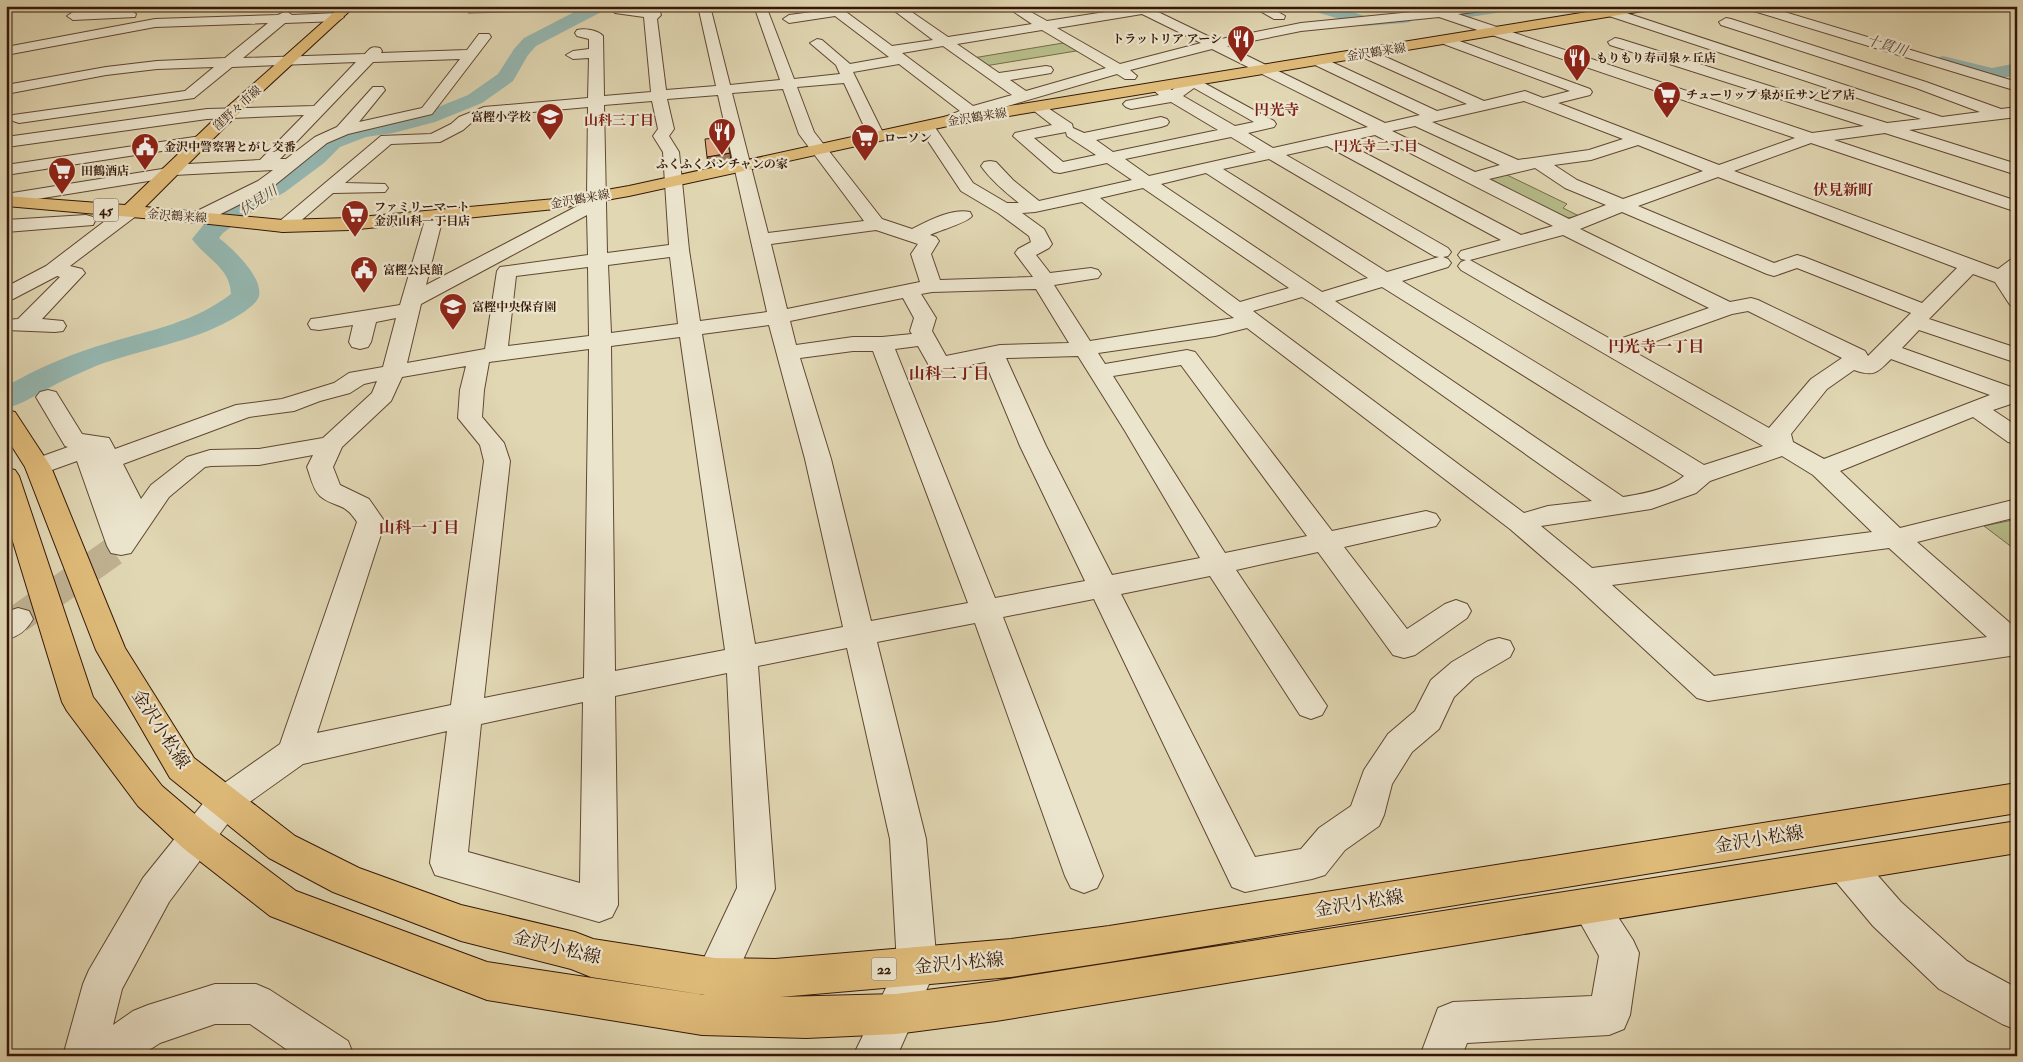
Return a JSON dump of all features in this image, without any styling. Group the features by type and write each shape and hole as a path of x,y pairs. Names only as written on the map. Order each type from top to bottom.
{"main road":[{"name":"金沢鶴来線","path":"6,200 283,226 349,224 548,205 673,181 1031,102 1115,94 1649,6"},
{"name":"窪野々市線","path":"129,212 230,113 343,12"},
{"name":"金沢小松線","path":"6,416 22,472 111,650 182,768 282,846 346,880 461,923 575,951 591,958 715,977 775,978 1011,958 1109,944 2017,798"},
{"name":"金沢小松線","path":"22,472 14,527 78,702 150,796 196,837 283,904 487,981 702,1015 806,1018 896,1014 996,1001 2017,837"}],"street":[{"path":"216,21 236,6"},
{"path":"19,118 190,95 297,6"},
{"path":"704,6 788,353 818,460 908,840 917,966 896,1014 874,1056"},
{"path":"760,6 806,134 812,138 818,150 875,223 930,240 921,254 932,286"},
{"path":"894,6 1110,158 1312,294 1618,506"},
{"path":"1011,6 1120,70 1173,96 1233,131 1441,257"},
{"path":"371,163 387,139 434,139 457,127 465,120 484,112 787,84 846,74 898,59 945,42 1045,26 1139,8 1163,6"},
{"path":"1258,6 1280,16"},
{"path":"1420,6 2017,207"},
{"path":"1311,706 1218,565 1025,253 1042,244 1037,233 1004,209 967,187 937,124 971,112 1031,102 1120,70 1275,31 1491,6"},
{"path":"1750,6 2017,88"},
{"path":"1139,8 1265,70 1726,309"},
{"path":"789,19 834,9 898,59 971,112"},
{"path":"84,17 173,11 128,41"},
{"path":"6,51 154,23 282,18 343,12"},
{"path":"1610,12 1944,122"},
{"path":"1776,13 1722,23 2012,116"},
{"path":"680,250 597,260 507,270 487,356 472,390 470,418 492,442 497,461 448,863 599,905 600,342 597,260 596,197 597,102 584,54 596,36 582,34 613,14 655,15 650,18 659,96 666,129 661,136 670,152 690,329 742,656 756,889 715,977"},
{"path":"931,32 970,26"},
{"path":"840,29 857,27"},
{"path":"1564,55 1615,42 1698,27"},
{"path":"819,36 842,63 877,137"},
{"path":"203,218 264,185 321,140 343,130 427,111 484,37"},
{"path":"1446,40 1585,92"},
{"path":"265,165 384,42"},
{"path":"1615,42 2017,170"},
{"path":"1736,81 1896,50"},
{"path":"1365,53 1481,106"},
{"path":"6,90 106,71 157,65 471,54"},
{"path":"7,142 19,118 25,111 41,100 85,84 106,71 118,55"},
{"path":"968,58 987,55"},
{"path":"898,59 931,61"},
{"path":"1318,61 1435,116"},
{"path":"996,78 1046,70"},
{"path":"1990,79 2017,72"},
{"path":"1545,102 1634,79"},
{"path":"1066,127 1021,136 1060,168 1268,124 1193,81 1173,96 1131,104"},
{"path":"531,108 532,89"},
{"path":"343,130 378,90"},
{"path":"1115,94 1190,140"},
{"path":"1004,209 1035,207 1525,96 1545,102 1637,140 1970,266 2010,271 2017,302"},
{"path":"6,102 41,100"},
{"path":"7,142 207,114 319,110"},
{"path":"1468,261 1518,241 1567,228 1577,222 1809,138 2012,116"},
{"path":"1418,121 1516,166"},
{"path":"1082,138 1161,122"},
{"path":"1473,178 1516,166 1591,155 1637,140"},
{"path":"6,170 201,141"},
{"path":"1330,141 1518,241"},
{"path":"283,226 348,171 398,154"},
{"path":"1998,164 2017,161"},
{"path":"1538,162 1571,184 1774,270 1797,261 1921,317 2017,356"},
{"path":"6,200 169,172 290,163"},
{"path":"990,166 1007,184 1035,207"},
{"path":"1209,168 1384,279 1701,475"},
{"path":"328,188 379,188"},
{"path":"1085,195 1520,523 1586,579 1708,689 2016,645"},
{"path":"320,324 366,317 410,306 593,205 596,197"},
{"path":"6,295 53,270 129,212"},
{"path":"915,235 937,224 964,216"},
{"path":"294,752 371,522 360,505 329,490 320,467 331,444 383,396 393,372 434,217"},
{"path":"8,228 86,221"},
{"path":"761,240 869,226 875,223"},
{"path":"909,291 925,318 921,331 939,364 993,354 1084,349 1215,329 1242,315 1312,294 1384,279 1457,251 1468,261 1612,349 1782,448 1822,469 1895,538 2016,645"},
{"path":"1851,362 1869,368 1970,266"},
{"path":"15,325 75,273 53,270"},
{"path":"110,460 245,410 286,406 312,396 342,388 357,378 487,356 779,317 932,286 1044,282 1091,274"},
{"path":"1612,349 1726,309 1751,304 1857,356 1820,384 1778,433 1782,448"},
{"path":"360,342 366,317"},
{"path":"15,325 55,326"},
{"path":"788,353 853,344 882,344 924,339"},
{"path":"882,344 985,609 1084,876"},
{"path":"1887,350 2014,394"},
{"path":"993,354 1033,446 1245,875 1312,863 1332,839 1366,815 1376,780 1400,742 1427,720 1442,689 1463,670 1499,649"},
{"path":"1099,372 1187,357 1404,646 1456,611"},
{"path":"1822,469 2014,394"},
{"path":"48,397 74,441 100,443 110,460 139,523"},
{"path":"1975,408 2017,437"},
{"path":"22,472 81,452 88,455 121,546 160,491 196,462 210,458 259,458 331,444"},
{"path":"1520,523 1548,515 1642,503 1687,487 1701,475 1782,448"},
{"path":"1586,579 1895,538 2017,508"},
{"path":"84,1056 103,984 156,890 225,801 294,752 466,713 742,656 1218,565 1426,520"},
{"path":"1844,865 1887,914 1953,975 2017,1010"},
{"path":"1441,1056 1453,1023 1609,1015 1618,953 1590,906"},
{"path":"103,1056 148,1026 215,1004 256,1004 333,1056"}],"green space":[{"path":"474,6 572,6 550,11 468,13"},
{"path":"1069,42 1082,50 985,66 973,58"},
{"path":"1505,174 1567,204 1563,208 1579,216 1563,219 1484,180"},
{"path":"2017,519 2017,551 1984,526"}],"building":[{"path":"726,137 730,153 707,157 705,139"}],"waterway":[{"name":"伏見川","path":"6,399 40,380 76,364 118,349 176,333 230,309 245,297 245,288 232,264 205,239 214,228 246,205 277,187 316,158 332,142 362,131 393,127 428,118 475,99 506,77 520,53 530,42 599,6"},
{"name":"十貫川","path":"1315,6 1364,21 1404,18"},
{"name":"十貫川","path":"1457,14 1509,6"},
{"name":"十貫川","path":"1943,62 1992,74 2017,69"}],"tunnel":[{"path":"18,619 121,546"}],"place":[{"name":"トラットリア アーシ","path":"1241,63"},
{"name":"もりもり寿司泉ヶ丘店","path":"1577,82"},
{"name":"チューリップ 泉が丘サンピア店","path":"1667,119"},
{"name":"富樫小学校","path":"550,141"},
{"name":"ふくふくパンチャンの家","path":"722,156"},
{"name":"ローソン","path":"865,162"},
{"name":"金沢中警察署とがし交番","path":"145,171"},
{"name":"田鶴酒店","path":"62,195"},
{"name":"ファミリーマート 金沢山科一丁目店","path":"355,238"},
{"name":"富樫公民館","path":"364,294"},
{"name":"富樫中央保育園","path":"453,331"}],"district":[{"name":"円光寺","path":"1277,110"},
{"name":"山科三丁目","path":"619,120"},
{"name":"円光寺二丁目","path":"1376,146"},
{"name":"伏見新町","path":"1843,190"},
{"name":"円光寺一丁目","path":"1656,346"},
{"name":"山科二丁目","path":"949,373"},
{"name":"山科一丁目","path":"419,527"}]}
